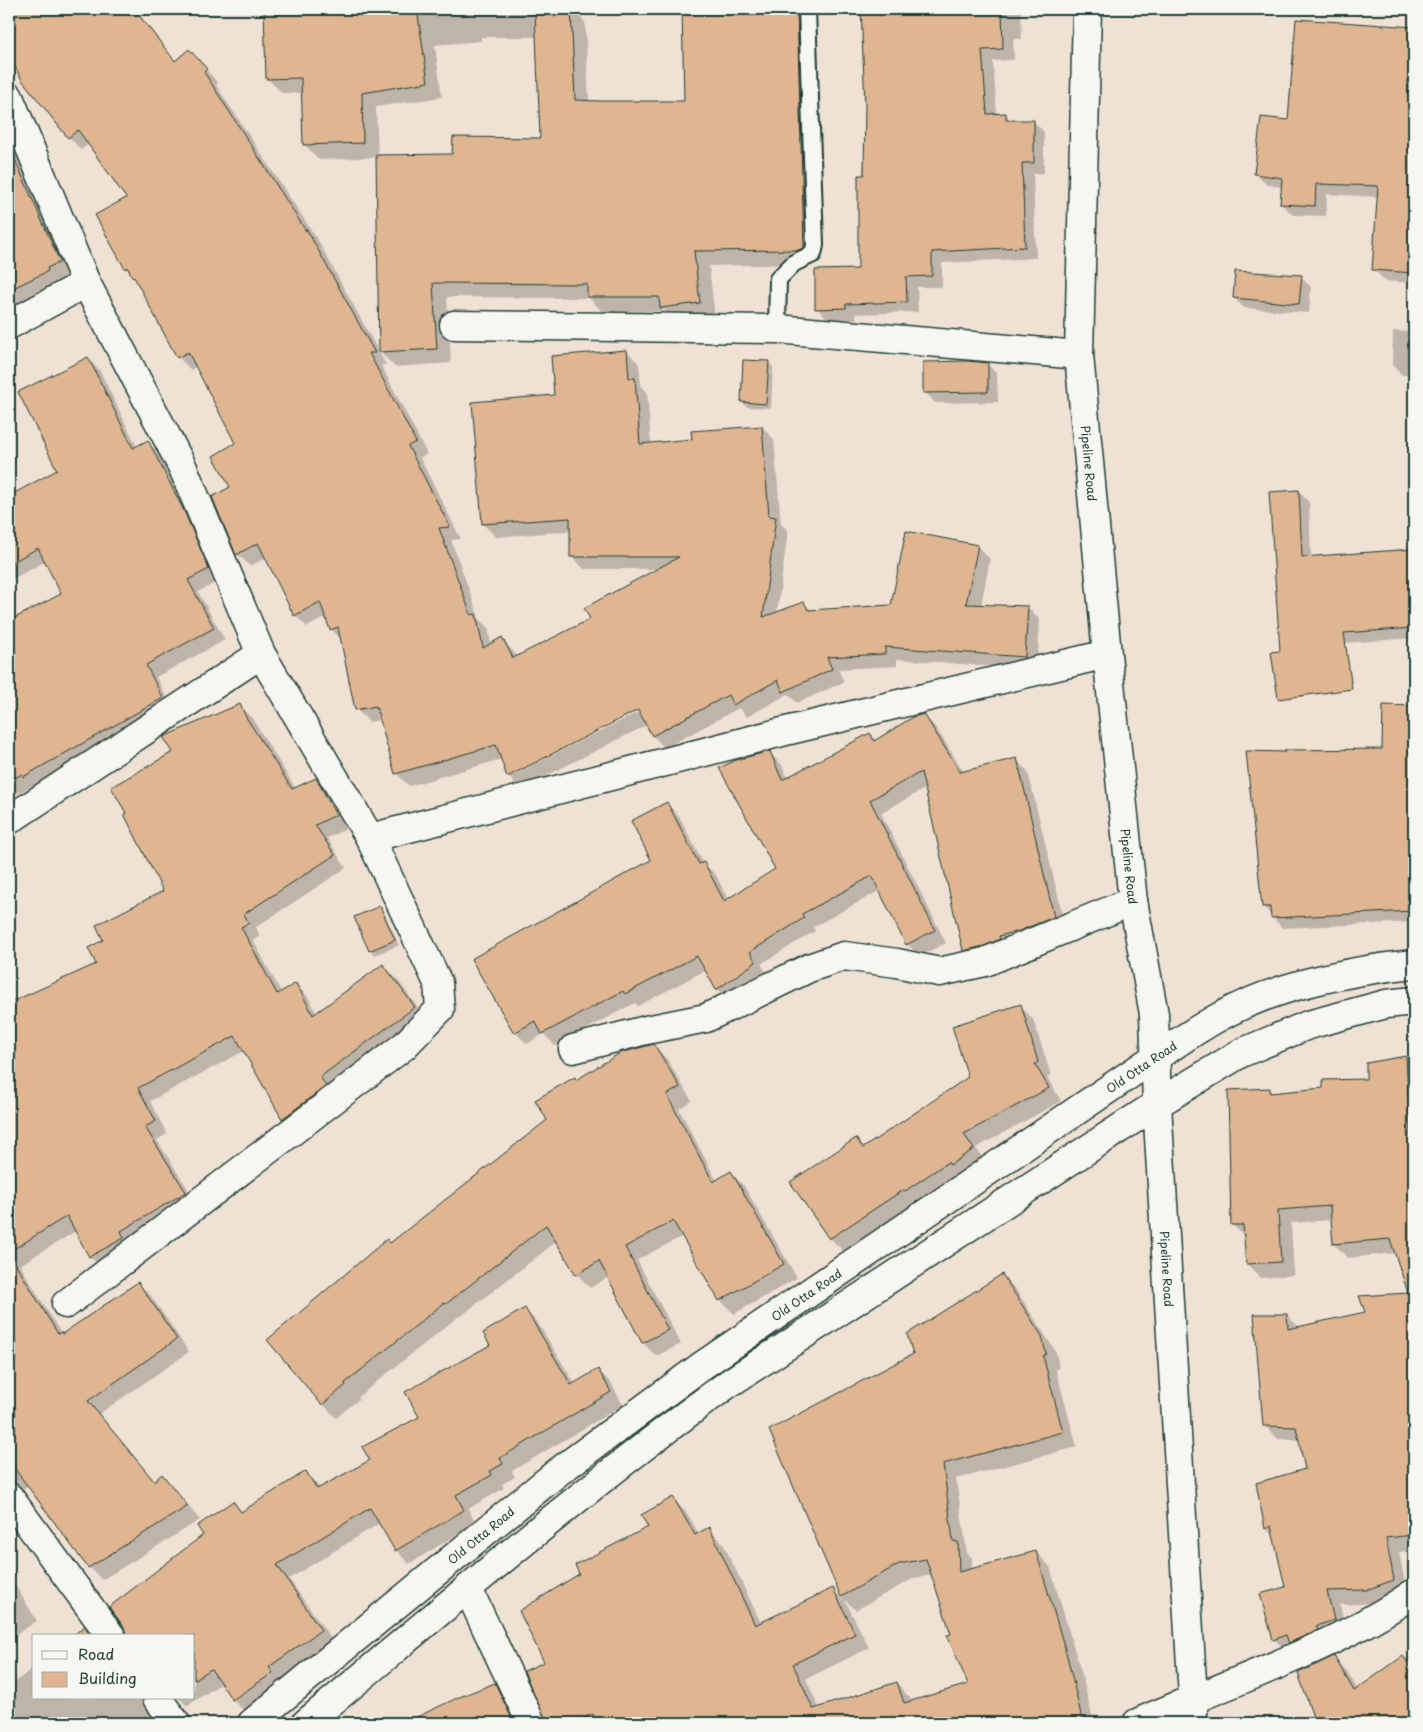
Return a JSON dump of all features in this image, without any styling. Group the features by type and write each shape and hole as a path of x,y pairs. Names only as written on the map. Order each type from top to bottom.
{"street":[{"name":"Pipeline Road","path":"1087,9 1079,355 1107,654 1133,901 1154,1014 1156,1104 1193,1711"},
{"path":"9,97 86,283 183,468 261,654 370,838 438,983 440,1009 404,1046 66,1304"},
{"path":"9,325 86,283"},
{"path":"454,326 777,329 1079,355"},
{"path":"9,820 261,654"},
{"path":"370,838 786,731 1107,654"},
{"path":"573,1049 646,1030 706,1018 809,968 844,956 897,963 939,972 985,962 1133,901"},
{"name":"Old Otta Road","path":"252,1723 558,1472 695,1371 1154,1058 1220,1016 1275,993 1361,970 1414,964"},
{"path":"306,1723 468,1589 677,1421 728,1384 1156,1104 1241,1053 1308,1025 1386,1004 1414,1001"},
{"path":"9,1497 110,1634"},
{"path":"468,1589 532,1723"},
{"path":"1137,1723 1193,1711 1339,1638 1394,1607 1414,1593"},
{"path":"159,1700 176,1723"}],"lane":[{"path":"777,329 778,280 794,264 813,254 815,245 806,9"}],"building":[{"path":"9,9 134,9 175,61 189,49 207,69 204,72 306,231 306,228 375,353 369,353 416,442 408,446 450,527 439,528 471,615 476,614 483,648 502,637 513,658 590,619 584,608 679,557 570,557 570,518 482,524 472,402 554,395 551,356 627,350 629,378 635,378 640,444 692,439 691,431 762,426 769,516 776,517 763,617 804,602 808,610 891,605 906,531 978,545 966,604 1028,606 1025,657 885,647 885,654 827,657 832,669 783,692 778,680 733,705 728,695 652,736 638,710 507,777 496,745 395,774 376,706 355,710 338,627 330,630 320,602 294,616 258,543 236,555 212,497 230,487 213,456 235,443 188,352 177,358 134,277 127,267 125,269 95,215 126,198 78,130 68,138 22,80 9,56"},
{"path":"264,9 417,9 428,82 362,93 363,143 303,145 301,78 266,79"},
{"path":"535,9 571,9 575,100 684,101 682,9 797,9 804,247 799,250 694,251 700,303 660,308 659,297 587,297 587,284 433,283 437,349 379,352 376,155 452,154 453,137 540,138"},
{"path":"861,9 1002,9 1003,49 982,50 987,114 1006,113 1006,120 1034,120 1034,163 1022,163 1025,247 932,252 932,276 906,277 907,302 846,304 846,308 815,309 815,270 858,269 858,175 864,175 865,106"},
{"path":"1296,19 1414,27 1414,273 1372,270 1378,186 1316,184 1315,206 1280,204 1282,178 1254,174 1261,117 1288,120"},
{"path":"9,146 60,262 47,268 48,271 9,290"},
{"path":"1235,271 1302,275 1299,304 1233,298"},
{"path":"88,357 133,448 148,440 184,511 209,569 188,580 214,628 146,665 163,698 23,777 22,774 9,781 9,621 61,594 38,548 9,564 9,496 57,470 18,392"},
{"path":"743,360 769,361 766,404 741,402"},
{"path":"968,361 988,363 988,392 923,393 923,362"},
{"path":"1299,490 1302,557 1414,549 1414,628 1344,633 1352,689 1278,699 1271,652 1280,651 1269,492"},
{"path":"240,704 246,717 292,789 316,778 336,815 315,825 335,855 244,914 249,923 241,927 277,994 296,983 313,1015 383,964 415,1007 320,1077 326,1086 282,1119 235,1036 138,1088 156,1121 145,1127 186,1192 121,1231 124,1238 89,1257 67,1216 9,1252 9,1003 96,964 88,948 103,940 96,925 163,891 124,814 126,813 111,787 173,752 163,737"},
{"path":"1383,705 1414,706 1414,911 1271,918 1270,907 1262,907 1246,751 1285,752 1285,750 1382,749"},
{"path":"924,714 960,772 1017,758 1054,917 1019,931 999,936 1000,939 984,946 963,951 921,772 870,800 935,930 906,945 872,876 802,914 804,918 750,952 756,962 716,990 697,956 625,994 623,991 542,1034 535,1021 514,1033 471,959 651,860 631,821 667,802 699,864 704,862 724,901 775,869 719,768 736,760 770,751 782,780 870,733 874,741 913,717"},
{"path":"380,906 395,940 369,951 354,917"},
{"path":"1021,1004 1038,1062 1035,1064 1049,1088 964,1134 974,1149 950,1165 948,1162 829,1239 790,1182 856,1138 863,1148 968,1077 952,1026"},
{"path":"654,1044 680,1087 667,1095 713,1182 731,1171 784,1264 719,1301 673,1221 625,1247 668,1330 642,1343 599,1261 576,1275 546,1225 446,1304 444,1303 345,1383 346,1385 322,1405 267,1340 387,1239 390,1243 547,1120 535,1100 575,1077 576,1080 620,1053"},
{"path":"1406,1056 1414,1194 1414,1535 1386,1538 1394,1580 1366,1590 1327,1591 1334,1620 1316,1626 1318,1630 1289,1643 1286,1635 1273,1640 1260,1594 1285,1587 1271,1526 1265,1529 1256,1483 1305,1469 1296,1427 1263,1426 1254,1314 1287,1314 1288,1329 1365,1312 1359,1296 1408,1293 1390,1239 1333,1244 1330,1206 1278,1210 1281,1262 1246,1264 1243,1225 1231,1225 1228,1090 1270,1088 1270,1093 1323,1088 1323,1080 1366,1079 1366,1063"},
{"path":"9,1253 58,1334 61,1332 62,1334 138,1282 177,1339 88,1401 154,1481 162,1474 188,1506 88,1568 9,1461"},
{"path":"1002,1274 1042,1336 1046,1354 1043,1356 1063,1432 943,1464 953,1541 958,1542 959,1572 1036,1551 1067,1656 1083,1723 596,1723 593,1714 571,1723 546,1723 524,1671 544,1662 519,1611 579,1574 575,1565 648,1527 641,1515 673,1497 695,1535 709,1527 755,1625 833,1588 855,1634 793,1664 813,1709 897,1682 904,1703 968,1684 947,1635 951,1634 926,1559 899,1564 841,1597 769,1430 913,1354 907,1334"},
{"path":"525,1308 571,1385 598,1369 611,1392 500,1458 503,1464 490,1471 492,1475 456,1495 464,1510 395,1551 370,1508 277,1565 321,1630 269,1667 273,1673 232,1700 211,1669 195,1679 195,1634 126,1634 124,1627 109,1607 203,1535 197,1526 233,1501 241,1512 306,1471 317,1489 370,1460 362,1447 419,1417 405,1392 490,1345 483,1333"},
{"path":"85,1626 90,1634 75,1634"},
{"path":"1334,1656 1354,1691 1403,1656 1414,1672 1414,1723 1315,1723 1298,1673"},
{"path":"495,1683 514,1723 404,1723 457,1698"}]}
